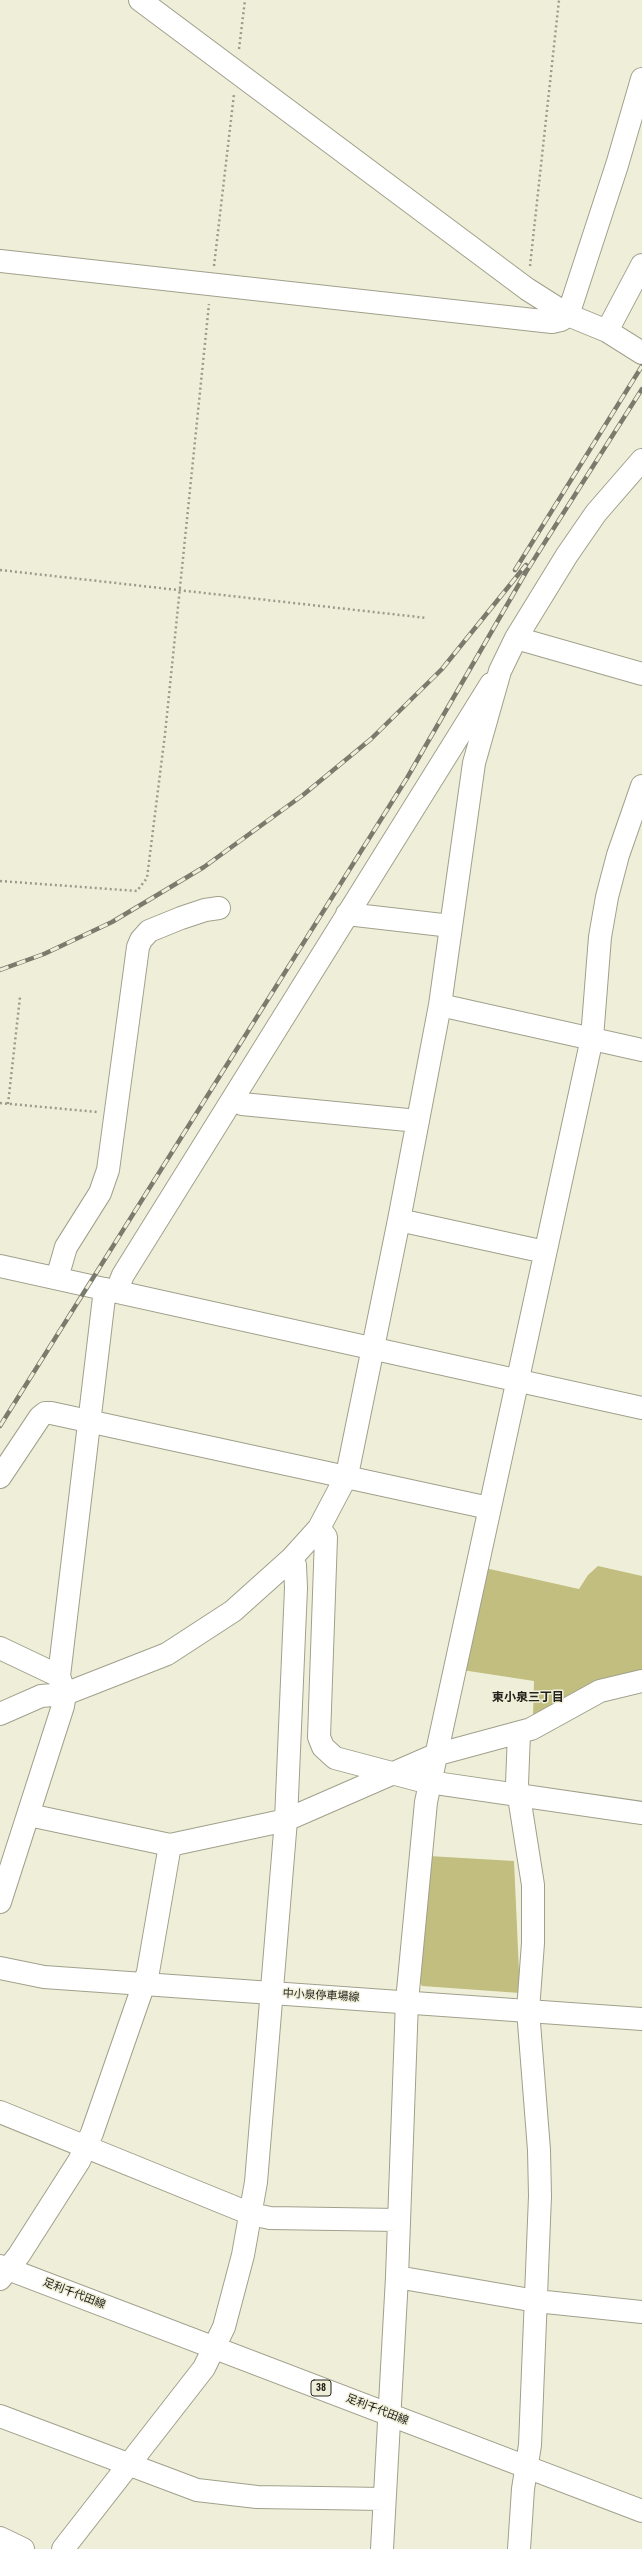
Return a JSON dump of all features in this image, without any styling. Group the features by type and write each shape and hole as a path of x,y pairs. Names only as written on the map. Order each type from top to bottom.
{"street":[{"path":"140,0 527,289 568,315 607,331 640,351"},
{"path":"0,262 552,322 561,320 568,315 617,165 642,79"},
{"path":"607,331 642,265"},
{"path":"0,1902 63,1706 62,1685 88,1420 111,1290 123,1275 234,1099 471,713 500,671 516,638 567,555 596,513 642,460"},
{"path":"516,638 642,674"},
{"path":"0,1714 62,1685 167,1654 233,1611 291,1559 319,1528 347,1475 399,1220 440,1005 474,763 500,671"},
{"path":"382,2549 397,2277 407,2001 415,1902 430,1782 592,1038 600,937 607,897 618,855 642,786"},
{"path":"57,1278 66,1247 100,1193 108,1170 138,947 141,940 149,931 204,910 219,908"},
{"path":"347,914 451,926"},
{"path":"440,1005 642,1050"},
{"path":"234,1099 242,1104 418,1121"},
{"path":"399,1220 545,1252"},
{"path":"0,1266 642,1408"},
{"path":"0,1477 40,1417 45,1413 88,1420 347,1475 489,1508"},
{"path":"319,1528 326,1537 319,1737 323,1747 335,1758 430,1782 642,1813"},
{"path":"63,2549 204,2368 216,2348 224,2327 243,2255 256,2182 286,1820 296,1588 295,1564 291,1559"},
{"path":"294,1639 322,1638"},
{"path":"0,1648 62,1685"},
{"path":"29,1815 170,1845 286,1820 435,1755 532,1729 600,1691 642,1681"},
{"path":"519,1733 518,1796 533,1885 533,1943 528,2010 540,2150 540,2196 530,2445 526,2467 520,2549"},
{"path":"3,2271 85,2148 148,1972 170,1845"},
{"name":"中小泉停車場線","path":"0,1968 44,1977 407,2001 642,2019"},
{"path":"0,2112 85,2148 251,2214 270,2218 398,2220"},
{"name":"足利千代田線","path":"3,2271 216,2348 642,2511"},
{"path":"397,2277 536,2301 642,2312"},
{"path":"0,2416 131,2463 197,2490 256,2497 384,2499"},
{"path":"0,2538 23,2549"}],"path":[{"path":"0,881 137,892 147,878 165,734 212,286 245,0"},
{"path":"527,289 559,0"},
{"path":"0,570 427,618"},
{"path":"8,1104 20,997"},
{"path":"0,1103 116,1114"}],"shaded area":[{"path":"598,1566 642,1576 642,1672 533,1716 534,1681 462,1670 485,1568 579,1589 588,1575"},
{"path":"429,1856 514,1861 520,1993 422,1986 416,1977"}],"railway":[{"path":"515,570 642,366"},
{"path":"0,1426 407,778 526,572 642,389"},
{"path":"0,970 44,954 112,922 204,867 303,795 371,739 442,669 526,565"}],"district":[{"name":"東小泉三丁目","path":"528,1698"}]}
